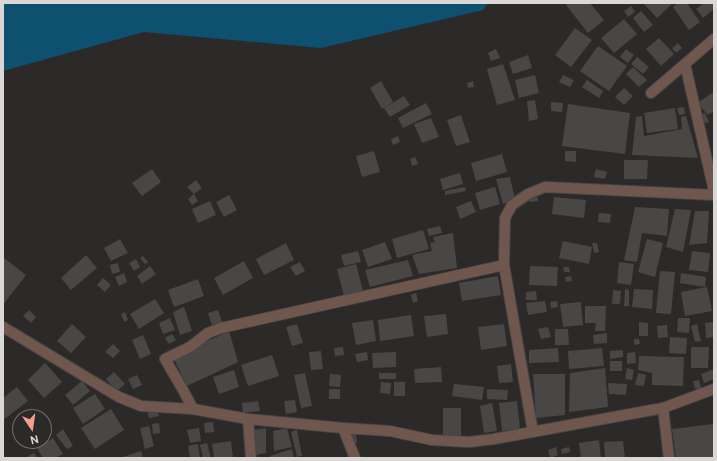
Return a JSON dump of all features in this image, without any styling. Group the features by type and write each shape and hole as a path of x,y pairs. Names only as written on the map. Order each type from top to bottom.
{"street":[{"path":"651,93 714,39"},
{"path":"685,64 714,191"},
{"path":"533,432 504,265 505,218 512,205 528,194 545,187 714,195"},
{"path":"193,409 165,358 190,347 208,333 221,328 504,265"},
{"path":"3,326 119,397 140,406 193,409 248,418 343,428 390,431 432,440 469,442 533,432 663,408 714,389"},
{"path":"663,408 669,458"},
{"path":"248,418 251,458"},
{"path":"343,428 355,458"}],"water":[{"path":"3,3 488,3 483,10 321,48 144,32 3,71"}],"building":[{"path":"568,3 590,3 604,20 588,33 566,5"},
{"path":"673,3 657,18 644,4"},
{"path":"678,3 687,3 700,22 689,30 673,7"},
{"path":"704,3 714,3 714,9 703,18 696,9"},
{"path":"631,6 635,12 628,17 624,11"},
{"path":"641,11 653,25 644,32 633,18"},
{"path":"624,19 637,34 614,53 601,38"},
{"path":"575,28 592,40 571,67 555,55"},
{"path":"659,38 674,54 661,66 646,49"},
{"path":"678,43 682,48 676,53 672,48"},
{"path":"598,46 627,66 609,91 580,71"},
{"path":"496,49 500,58 491,61 488,53"},
{"path":"626,49 634,55 628,63 620,57"},
{"path":"528,55 532,68 513,74 509,62"},
{"path":"637,57 649,67 643,74 631,64"},
{"path":"503,64 515,100 497,105 487,69"},
{"path":"633,67 647,80 639,87 626,74"},
{"path":"535,75 539,93 519,98 515,80"},
{"path":"563,75 574,80 570,87 559,82"},
{"path":"587,80 603,91 599,98 582,87"},
{"path":"381,81 393,102 382,109 370,88"},
{"path":"473,81 474,87 468,88 467,83"},
{"path":"624,88 633,96 624,105 615,97"},
{"path":"714,92 714,111 708,115 697,103"},
{"path":"404,96 410,105 390,117 384,108"},
{"path":"535,100 538,119 529,121 527,101"},
{"path":"551,102 563,103 562,112 551,111"},
{"path":"426,103 432,114 403,128 398,118"},
{"path":"568,104 630,113 625,154 562,146"},
{"path":"684,107 685,114 679,115 677,108"},
{"path":"675,108 678,129 647,133 644,113"},
{"path":"705,113 709,122 702,124 699,115"},
{"path":"461,115 470,142 456,146 447,120"},
{"path":"642,116 644,136 682,129 681,117 686,116 698,158 632,155 636,117"},
{"path":"431,118 439,137 422,143 414,124"},
{"path":"398,136 400,142 393,145 391,139"},
{"path":"374,151 380,172 362,177 356,156"},
{"path":"565,151 576,151 576,162 565,161"},
{"path":"502,154 507,172 476,181 471,163"},
{"path":"415,157 418,164 412,166 410,159"},
{"path":"624,160 648,160 647,179 624,179"},
{"path":"152,169 161,182 142,196 132,183"},
{"path":"596,169 607,172 605,179 594,177"},
{"path":"460,173 463,184 443,190 440,179"},
{"path":"510,177 515,200 503,204 496,179"},
{"path":"196,180 202,188 194,194 187,187"},
{"path":"465,187 466,191 445,195 445,191"},
{"path":"495,187 500,204 480,210 475,193"},
{"path":"194,194 198,201 192,205 188,199"},
{"path":"229,195 237,210 224,217 216,202"},
{"path":"529,195 537,195 538,201 529,202"},
{"path":"554,197 586,200 584,218 552,214"},
{"path":"210,201 216,215 198,223 192,209"},
{"path":"471,201 476,212 460,219 456,207"},
{"path":"635,207 669,209 667,236 642,233 637,262 624,260"},
{"path":"675,209 691,210 683,252 666,247"},
{"path":"695,211 709,211 707,243 689,245"},
{"path":"599,213 611,214 610,223 598,222"},
{"path":"440,226 442,233 429,236 427,229"},
{"path":"423,230 429,249 397,258 392,239"},
{"path":"453,233 457,268 419,274 412,255 432,251 430,243 435,242 433,237"},
{"path":"120,239 128,253 111,261 104,248"},
{"path":"647,239 663,243 655,277 638,272"},
{"path":"563,241 592,247 589,264 559,258"},
{"path":"385,242 392,259 368,267 362,250"},
{"path":"286,243 294,260 264,275 256,259"},
{"path":"592,243 597,243 599,252 594,253"},
{"path":"358,251 361,262 344,266 341,255"},
{"path":"692,251 710,253 708,272 689,270"},
{"path":"86,255 97,268 71,290 61,278"},
{"path":"143,256 148,262 145,264 140,258"},
{"path":"4,258 26,275 3,305 3,259"},
{"path":"136,259 140,267 134,271 129,263"},
{"path":"408,260 413,276 370,287 365,270"},
{"path":"244,261 253,278 223,295 214,278"},
{"path":"300,262 305,271 296,276 290,267"},
{"path":"619,262 634,264 631,285 617,283"},
{"path":"118,263 120,272 112,274 110,265"},
{"path":"356,264 363,291 344,296 337,269"},
{"path":"150,266 156,274 142,284 137,276"},
{"path":"530,266 558,267 557,286 529,285"},
{"path":"563,267 569,267 570,272 564,272"},
{"path":"660,271 675,272 671,314 656,313"},
{"path":"124,273 127,282 119,286 115,277"},
{"path":"681,273 706,277 705,287 680,283"},
{"path":"498,276 501,295 462,301 459,283"},
{"path":"571,276 572,281 566,282 565,277"},
{"path":"103,278 111,285 105,292 97,285"},
{"path":"198,279 204,296 174,307 168,290"},
{"path":"707,287 712,311 685,316 681,292"},
{"path":"625,289 629,290 629,306 624,306"},
{"path":"634,289 653,290 652,309 632,307"},
{"path":"613,290 621,291 620,304 612,304"},
{"path":"536,291 537,300 526,300 526,292"},
{"path":"416,293 418,301 413,303 411,295"},
{"path":"155,299 164,313 139,329 130,314"},
{"path":"545,301 547,312 528,315 526,303"},
{"path":"557,301 558,307 551,308 550,302"},
{"path":"581,302 583,325 563,327 560,304"},
{"path":"585,306 606,306 605,331 595,331 596,323 585,323"},
{"path":"184,307 192,331 180,335 173,312"},
{"path":"29,310 36,317 31,323 23,316"},
{"path":"218,310 222,322 212,325 208,313"},
{"path":"125,312 128,320 124,322 121,314"},
{"path":"446,314 448,334 427,337 424,316"},
{"path":"411,315 414,336 380,341 378,320"},
{"path":"170,318 175,330 163,334 159,323"},
{"path":"678,318 690,318 689,333 677,332"},
{"path":"373,320 376,341 356,345 352,323"},
{"path":"639,322 648,323 648,336 639,336"},
{"path":"714,322 714,337 706,338 705,323"},
{"path":"72,324 86,337 71,353 57,341"},
{"path":"297,324 303,343 292,346 286,327"},
{"path":"504,324 507,346 481,350 478,327"},
{"path":"697,324 701,341 695,342 691,326"},
{"path":"667,325 668,337 658,338 657,326"},
{"path":"548,327 551,337 541,339 538,329"},
{"path":"555,329 568,329 569,345 555,345"},
{"path":"229,331 238,362 187,386 173,357"},
{"path":"607,333 607,343 594,344 593,335"},
{"path":"172,334 176,340 169,344 165,338"},
{"path":"143,335 151,354 140,359 132,340"},
{"path":"670,337 687,338 686,354 669,353"},
{"path":"634,339 639,339 640,344 634,345"},
{"path":"113,344 120,351 113,358 105,352"},
{"path":"343,347 344,355 335,356 334,348"},
{"path":"691,347 709,347 708,368 691,368"},
{"path":"558,348 559,362 529,363 529,350"},
{"path":"602,348 604,366 569,369 568,351"},
{"path":"623,350 623,357 610,359 610,351"},
{"path":"321,351 323,369 311,370 309,352"},
{"path":"367,352 368,360 357,362 355,354"},
{"path":"396,352 396,367 373,368 372,353"},
{"path":"635,352 636,363 627,364 627,353"},
{"path":"272,355 279,376 248,386 241,365"},
{"path":"639,356 684,357 683,386 652,385 652,373 638,370"},
{"path":"610,361 622,361 622,371 610,371"},
{"path":"45,363 62,382 44,398 28,380"},
{"path":"511,364 513,382 499,383 497,366"},
{"path":"441,367 442,382 415,383 414,369"},
{"path":"605,368 608,407 569,412 570,373"},
{"path":"627,368 634,370 632,380 625,379"},
{"path":"714,369 714,379 704,383 701,374"},
{"path":"234,370 239,387 219,394 213,377"},
{"path":"114,372 125,384 117,391 106,379"},
{"path":"305,373 312,406 301,408 294,375"},
{"path":"379,373 396,373 396,379 379,379"},
{"path":"638,373 646,375 644,386 635,385"},
{"path":"330,374 341,375 340,387 329,386"},
{"path":"533,374 565,374 565,415 536,418"},
{"path":"137,375 142,385 133,389 128,379"},
{"path":"699,380 701,388 695,389 693,381"},
{"path":"82,381 90,391 73,405 65,395"},
{"path":"381,382 391,383 390,394 380,393"},
{"path":"394,382 405,382 405,396 394,396"},
{"path":"608,383 627,384 626,395 609,394"},
{"path":"454,384 484,387 482,400 452,396"},
{"path":"17,387 28,401 17,409 12,409 12,413 3,420 3,398"},
{"path":"329,389 340,389 340,399 329,399"},
{"path":"487,389 508,390 507,400 487,399"},
{"path":"95,394 105,409 83,424 73,408"},
{"path":"295,400 297,412 286,414 284,401"},
{"path":"258,401 260,411 243,413 242,403"},
{"path":"517,401 520,429 502,431 499,403"},
{"path":"492,403 497,431 484,433 480,406"},
{"path":"157,408 159,416 149,418 147,410"},
{"path":"443,408 461,408 461,436 443,436"},
{"path":"111,409 124,430 95,449 81,428"},
{"path":"213,422 214,432 205,433 204,423"},
{"path":"159,423 160,433 153,434 152,424"},
{"path":"714,424 714,458 676,458 672,429"},
{"path":"149,426 154,446 145,449 140,428"},
{"path":"199,428 201,441 190,443 187,430"},
{"path":"266,428 266,453 255,455 254,430"},
{"path":"287,428 292,447 274,451 273,431"},
{"path":"63,429 73,446 67,449 56,435"},
{"path":"297,430 302,456 297,457 291,432"},
{"path":"351,434 356,434 357,443 353,444"},
{"path":"52,439 63,454 55,458 43,458 38,449 52,449"},
{"path":"599,440 601,458 581,458 579,443"},
{"path":"231,441 233,458 214,458 212,444"},
{"path":"623,441 625,458 605,458 604,442"},
{"path":"207,443 211,458 203,458 200,445"},
{"path":"198,444 200,458 190,458 188,446"},
{"path":"556,447 558,455 550,458 548,450"},
{"path":"569,447 570,452 562,454 561,449"},
{"path":"292,449 294,458 271,458 270,456"},
{"path":"141,451 143,458 120,458"},
{"path":"34,453 37,458 25,458"}]}
